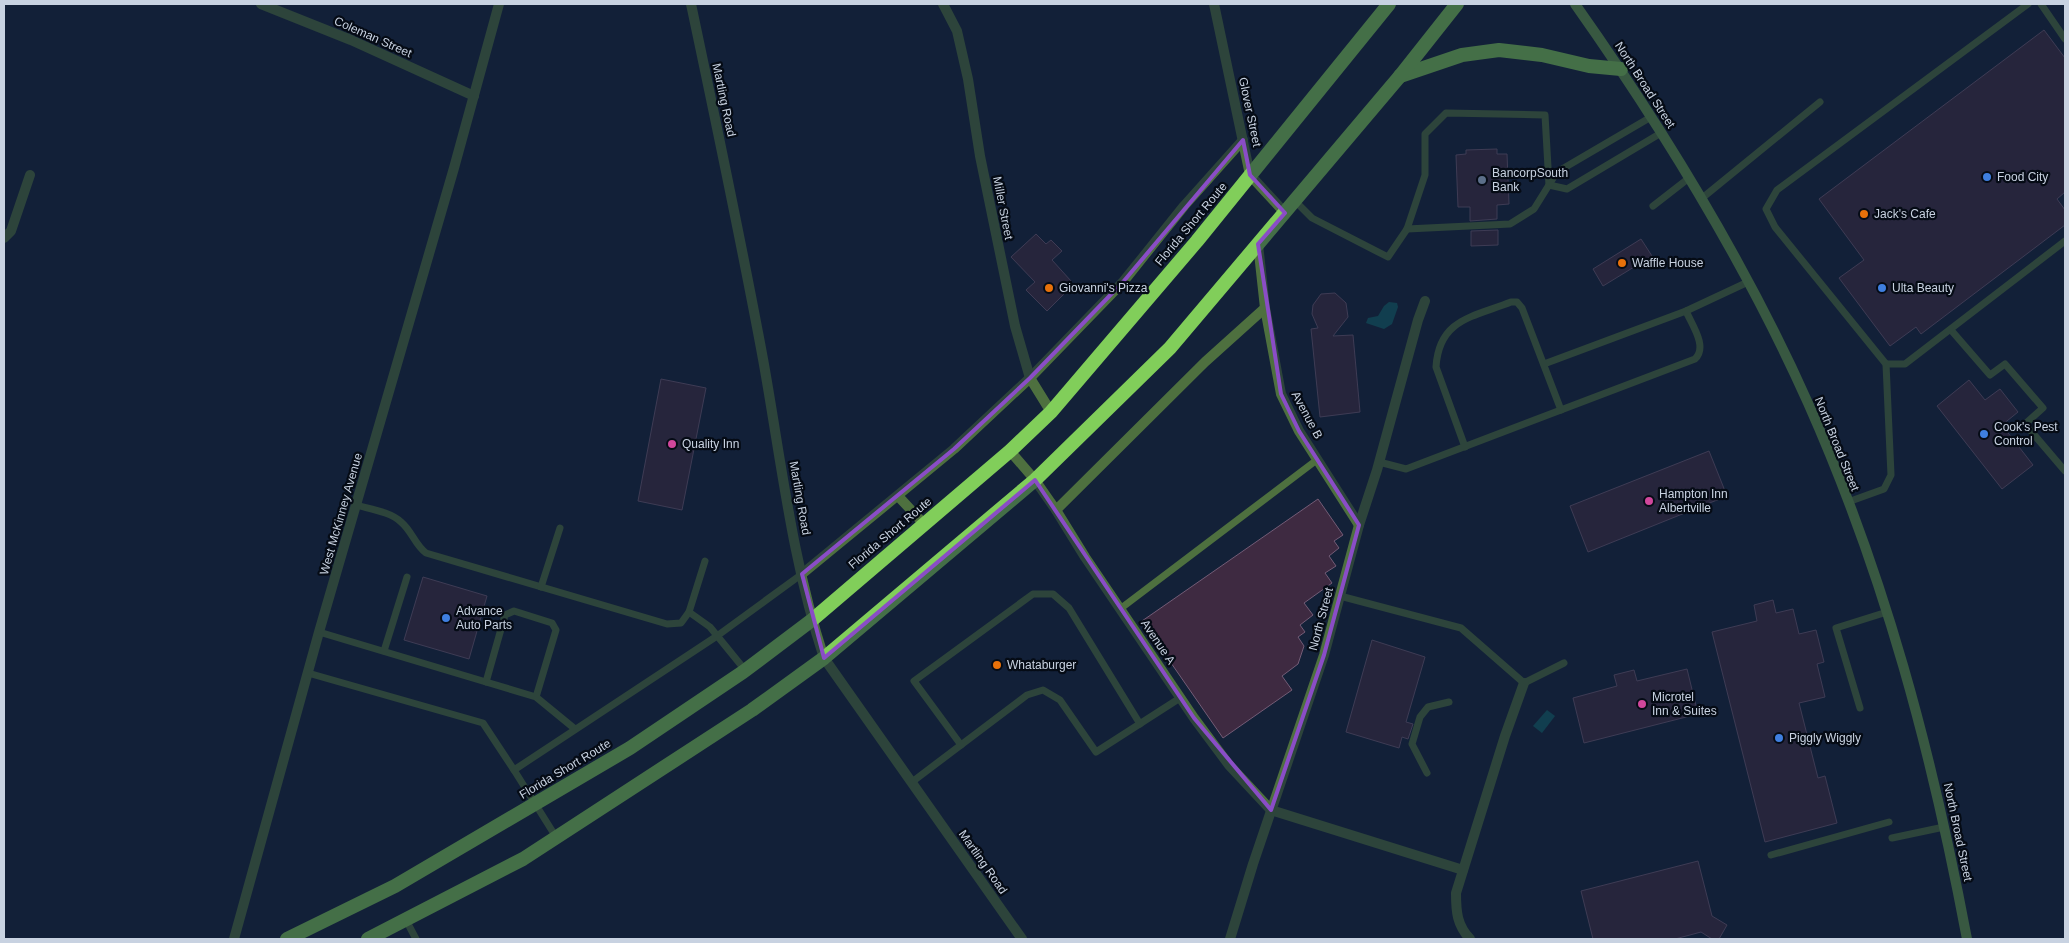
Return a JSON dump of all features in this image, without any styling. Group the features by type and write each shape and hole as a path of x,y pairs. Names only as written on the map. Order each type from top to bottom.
{"highway":[{"name":"Florida Short Route","path":"287,939 395,886 630,748 745,670 812,620 1010,451 1050,412 1197,241 1389,4"},
{"path":"368,939 523,859 752,710 824,658 1035,480 1170,348 1400,76 1457,4"},
{"path":"1400,76 1462,54 1499,50 1542,55 1589,66 1621,69"}],"main road":[{"name":"North Broad Street","path":"1575,4 1621,69 1689,178 1748,282 1807,402 1848,502 1887,612 1906,673 1931,767 1967,939"}],"street":[{"name":"Coleman Street","path":"261,4 351,40 474,96"},
{"name":"West McKinney Avenue","path":"234,939 499,4"},
{"name":"Martling Road","path":"692,4 763,359 787,510 812,620 824,658 1022,939"},
{"name":"Miller Street","path":"947,4 957,31 968,79 980,156 1007,289 1030,378 1050,412"},
{"name":"Glover Street","path":"1214,4 1250,175"},
{"path":"802,574 954,448 1030,378 1123,282 1184,206 1243,140"},
{"path":"4,238 12,231 30,175"},
{"path":"1250,175 1285,213"},
{"name":"Avenue B","path":"1258,244 1265,308 1281,394 1298,431 1318,459 1359,525"},
{"name":"North Street","path":"1230,939 1271,810 1324,655 1359,525 1379,462 1418,320 1425,302"},
{"path":"1056,510 1205,362 1265,308"},
{"name":"Avenue A","path":"1010,451 1035,480 1056,510 1180,698 1229,764 1271,810"},
{"path":"898,496 924,524"},
{"path":"1470,939 1460,925 1456,911 1456,893 1505,736 1524,683"},
{"path":"1271,810 1463,870"}],"lane":[{"path":"1848,502 1884,489 1891,474 1886,364 1775,227 1766,209 1777,190 2028,4"},
{"path":"2041,4 2065,39"},
{"path":"1701,199 1820,102"},
{"path":"1294,201 1312,218 1388,257 1407,229 1425,175 1425,134 1446,113 1545,115 1549,185"},
{"path":"1407,229 1510,224 1534,209 1557,172 1651,117"},
{"path":"1549,185 1567,189 1661,133"},
{"path":"1653,206 1689,178"},
{"path":"1886,364 1905,364 2065,241"},
{"path":"1544,364 1686,311 1748,282"},
{"path":"1465,447 1436,367 1436,357 1444,334 1455,324 1511,302 1518,302 1522,308 1561,410"},
{"path":"1379,462 1406,469 1695,359 1700,355 1701,347 1686,311"},
{"path":"1951,330 1990,375 2004,364 2043,408 2025,424 2065,471"},
{"path":"1120,609 1318,459"},
{"path":"356,505 390,515 401,521 419,548 426,553 667,624 681,623 689,612 705,561"},
{"path":"541,587 560,528"},
{"path":"514,770 717,636 802,574"},
{"path":"384,651 407,577"},
{"path":"960,745 914,681 1033,594 1053,594 1069,608 1140,724"},
{"path":"1340,596 1460,628 1524,683 1564,663"},
{"path":"486,682 505,615 514,611 552,622 556,630 536,698"},
{"path":"689,612 710,627 745,670"},
{"path":"1860,708 1836,628 1887,612"},
{"path":"320,632 536,698 575,729"},
{"path":"308,673 483,723 556,837"},
{"path":"912,782 1028,695 1043,690 1060,700 1096,752 1180,698"},
{"path":"1427,773 1412,744 1420,717 1428,707 1449,702"},
{"path":"1772,855 1889,822"},
{"path":"1892,838 1944,826"},
{"path":"406,920 416,939"}],"highlighted area":[{"path":"1243,140 1250,175 1285,213 1258,244 1281,394 1299,431 1359,525 1324,655 1271,810 1194,718 1035,480 824,658 802,574 954,449 1030,378 1123,282"}],"shaded area":[{"path":"1389,302 1397,303 1398,307 1392,324 1384,329 1366,323 1368,318 1378,316"},
{"path":"1547,710 1555,716 1542,733 1533,726"}],"building":[{"path":"2044,30 2065,58 2065,192 2057,199 2065,210 2065,225 1921,334 1916,327 1890,346 1839,278 1864,260 1819,199"},
{"name":"BancorpSouth Bank","path":"1497,149 1497,154 1507,154 1509,204 1497,205 1497,219 1470,221 1470,207 1458,207 1456,155 1466,154 1466,150"},
{"path":"1498,230 1498,245 1471,246 1471,231"},
{"path":"1036,234 1046,244 1051,240 1062,251 1052,260 1071,281 1062,289 1066,292 1047,311 1026,290 1035,282 1011,257"},
{"name":"Waffle House","path":"1641,239 1652,256 1603,286 1593,269"},
{"path":"1335,293 1346,303 1348,317 1333,336 1353,335 1360,412 1320,417 1311,329 1318,328 1312,314 1313,305 1321,294"},
{"name":"Quality Inn","path":"661,379 706,388 682,510 638,501"},
{"path":"1969,380 1985,400 2000,389 2018,412 2002,425 2033,465 2002,489 1937,406"},
{"name":"Hampton Inn Albertville","path":"1709,451 1727,496 1588,552 1570,506"},
{"path":"1318,499 1343,535 1334,541 1339,548 1329,556 1336,566 1325,573 1332,583 1304,603 1313,615 1300,625 1305,632 1298,637 1304,646 1298,664 1282,676 1292,690 1223,738 1142,621"},
{"name":"Advance Auto Parts","path":"423,577 487,596 469,659 404,640"},
{"path":"1773,600 1776,613 1793,609 1799,634 1816,630 1824,662 1817,664 1825,697 1799,703 1818,778 1825,776 1837,823 1765,842 1712,632 1757,621 1754,605"},
{"path":"1372,640 1425,657 1406,722 1413,724 1408,739 1402,737 1399,748 1346,732"},
{"path":"1687,669 1698,714 1584,743 1573,698 1617,686 1614,675 1634,670 1637,681"},
{"path":"1698,861 1712,916 1727,925 1719,939 1712,939 1701,932 1675,939 1593,939 1581,891"}],"place":[{"name":"Food City","path":"1987,177"},
{"name":"BancorpSouth Bank","path":"1482,180"},
{"name":"Jack's Cafe","path":"1864,214"},
{"name":"Waffle House","path":"1622,263"},
{"name":"Giovanni's Pizza","path":"1049,288"},
{"name":"Ulta Beauty","path":"1882,288"},
{"name":"Cook's Pest Control","path":"1984,434"},
{"name":"Quality Inn","path":"672,444"},
{"name":"Hampton Inn Albertville","path":"1649,501"},
{"name":"Advance Auto Parts","path":"446,618"},
{"name":"Whataburger","path":"997,665"},
{"name":"Microtel Inn & Suites","path":"1642,704"},
{"name":"Piggly Wiggly","path":"1779,738"}]}
